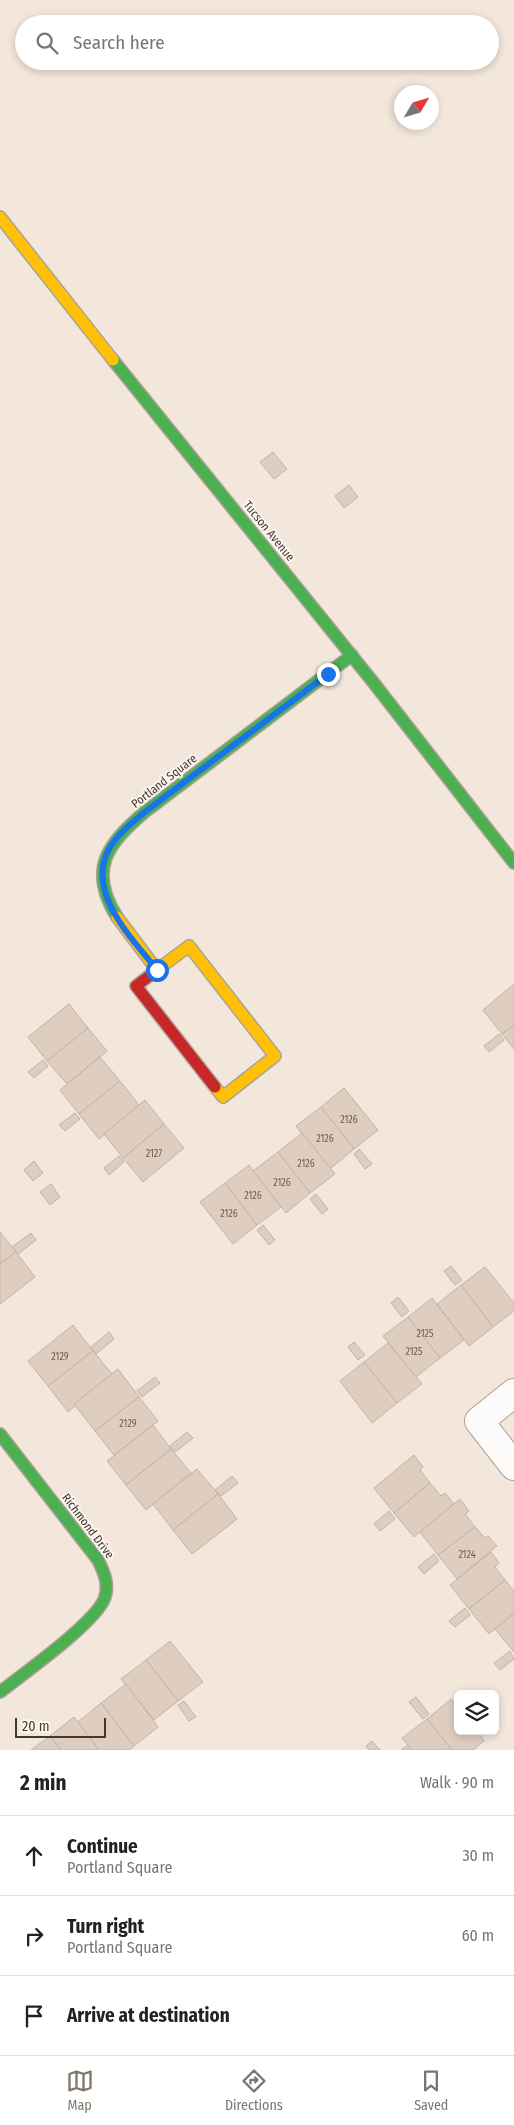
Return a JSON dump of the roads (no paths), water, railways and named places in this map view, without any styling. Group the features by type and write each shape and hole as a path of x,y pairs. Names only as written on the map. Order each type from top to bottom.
{"street":[{"name":"Tucson Avenue","path":"0,217 72,310 352,656 514,863"},
{"name":"Portland Square","path":"157,970 124,928 109,904 103,876 108,849 146,811 352,656"},
{"path":"189,946 275,1056 223,1097 136,986 157,970 189,946"},
{"path":"514,1393 479,1422 514,1466"},
{"name":"Richmond Drive","path":"0,1434 98,1560 105,1572 107,1584 106,1596 100,1609 91,1619 0,1692"}]}
